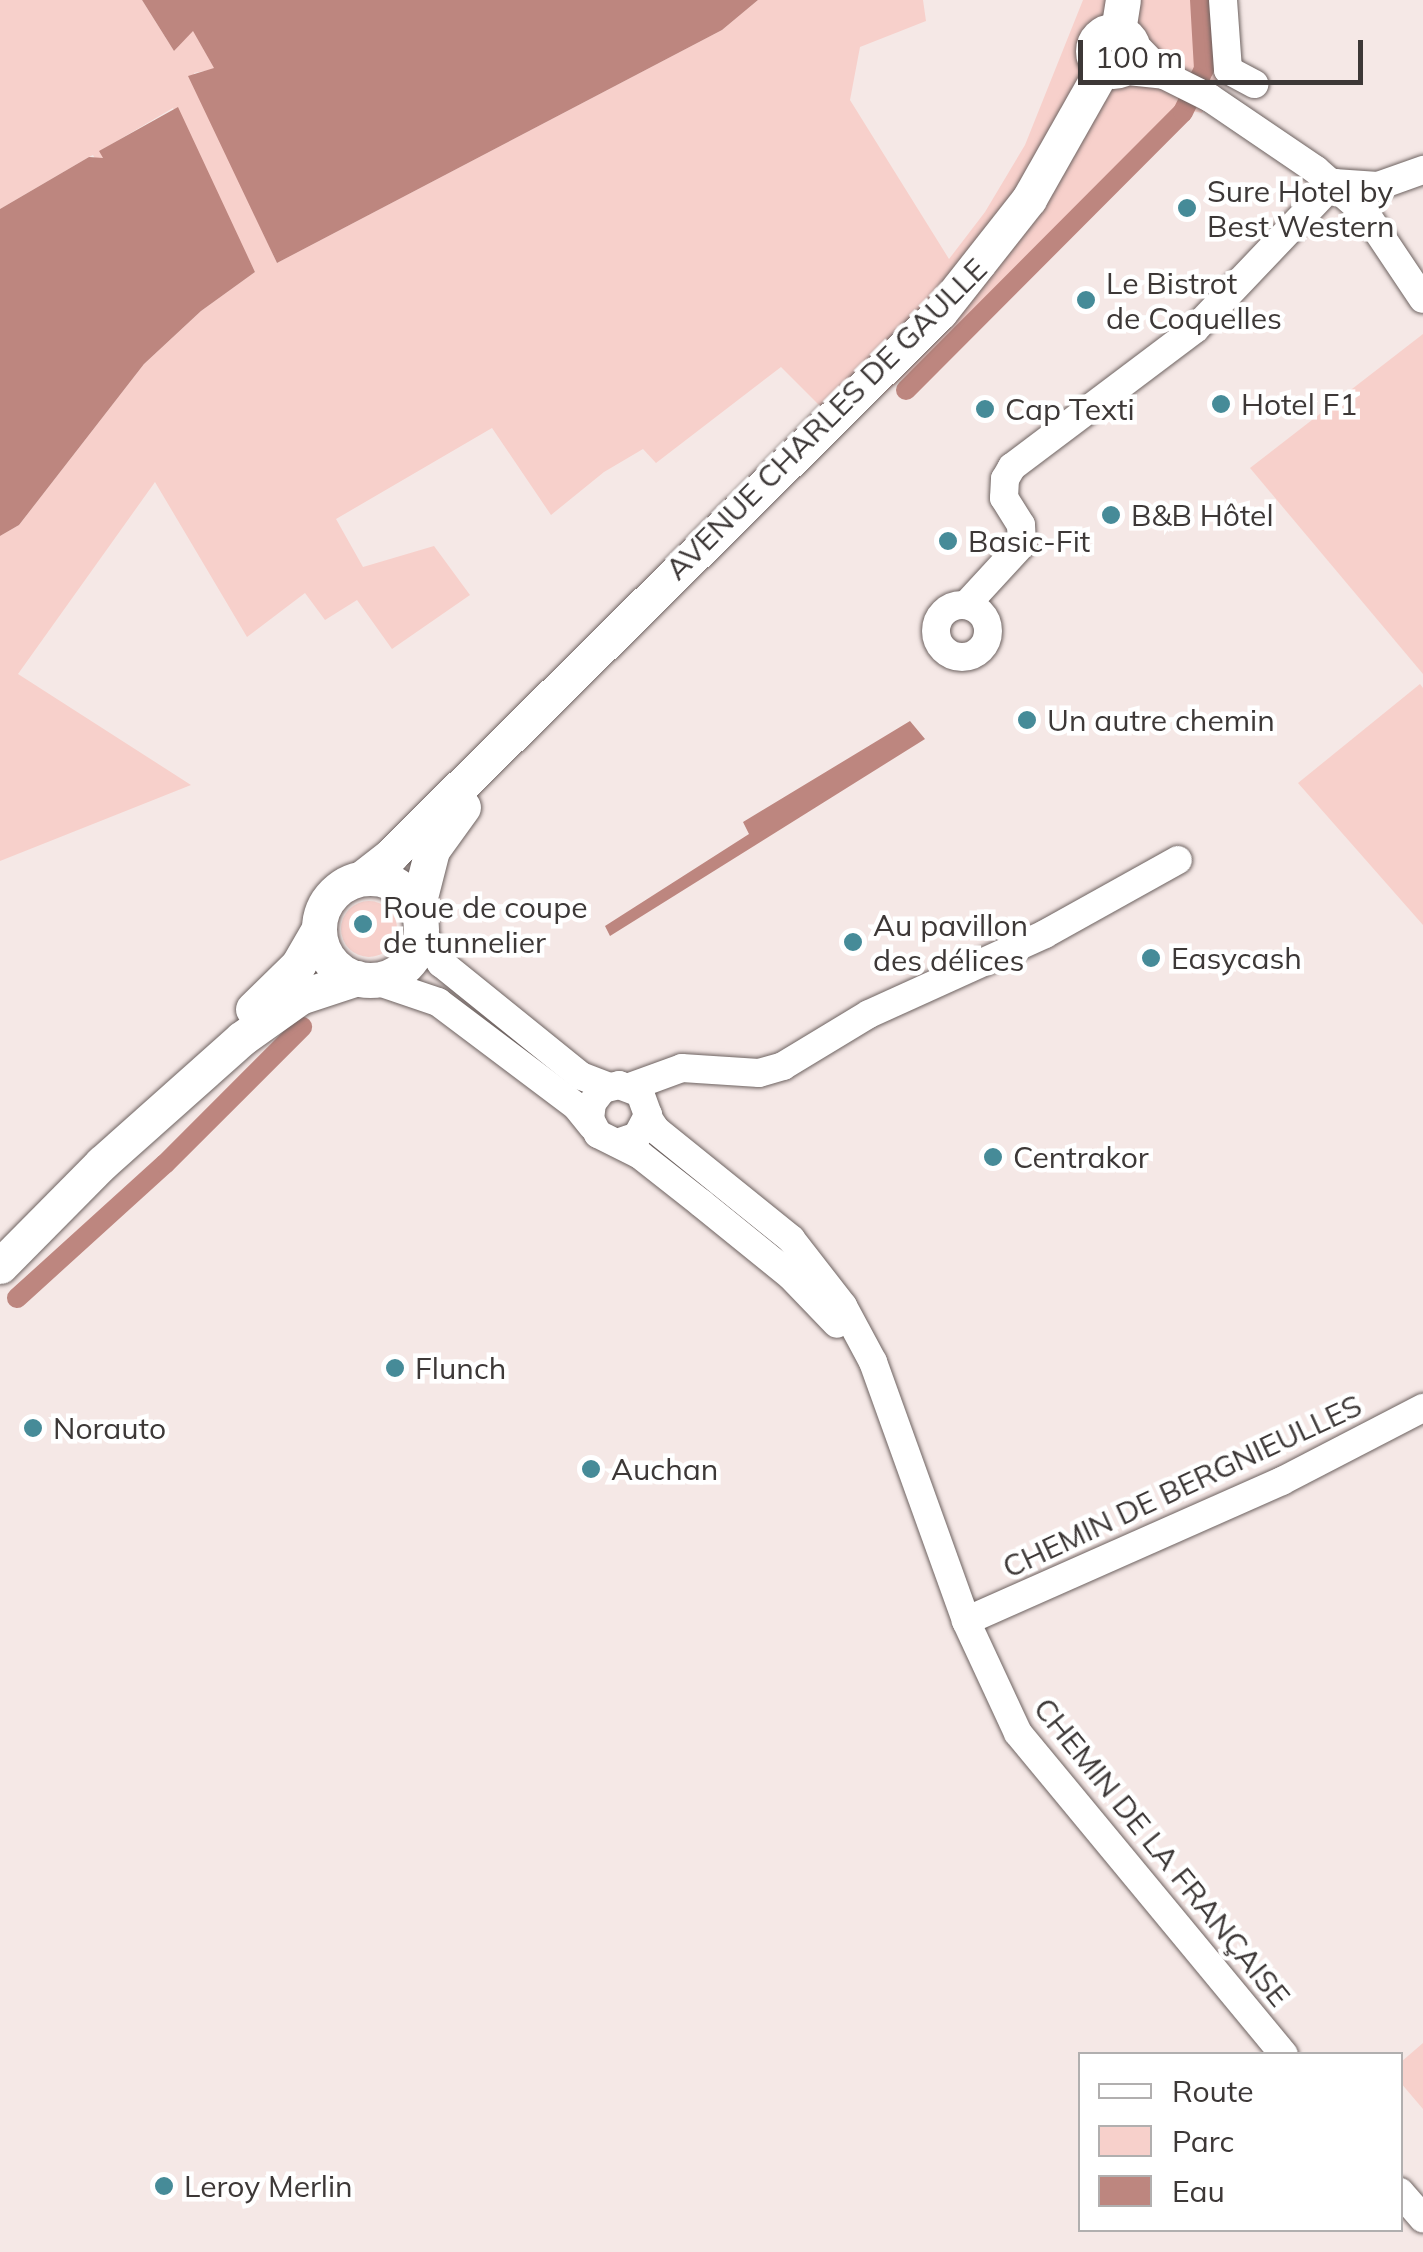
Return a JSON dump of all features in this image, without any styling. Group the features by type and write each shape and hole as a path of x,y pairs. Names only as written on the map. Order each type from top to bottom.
{"main road":[{"name":"AVENUE CHARLES DE GAULLE","path":"362,878 391,855 955,295 1029,198 1119,42"},
{"name":"AVENUE CHARLES DE GAULLE","path":"419,920 424,872 436,842 550,696"},
{"path":"0,1266 200,1059 285,980 318,931 329,898 346,883 362,878 395,884 419,920 417,949 404,968 300,997 227,1051 102,1163"},
{"path":"318,931 328,959 365,979"}],"street":[{"path":"1223,0 1228,70 1254,84"},
{"path":"1119,42 1171,78 1210,98 1334,183 1366,214 1423,298"},
{"path":"1334,183 1369,187 1412,175"},
{"path":"1366,214 1412,175"},
{"path":"966,605 1022,544 1021,525 1004,498 1007,473 1195,329 1334,183"},
{"path":"592,1126 591,1106 633,1100 696,1067 759,1073 783,1066 870,1014 1045,934 1178,860"},
{"name":"CHEMIN DE LA FRANÇAISE","path":"419,920 441,963 581,1076 633,1100 656,1130 783,1231 809,1258 856,1327 890,1405 966,1621 994,1686 1026,1743 1282,2052"},
{"path":"365,979 438,1002 576,1106 592,1126"},
{"path":"617,1143 637,1136 633,1100"},
{"name":"CHEMIN DE LA FRANÇAISE","path":"592,1126 603,1138 617,1143 702,1203 814,1297 851,1342 890,1405"},
{"name":"CHEMIN DE BERGNIEULLES","path":"966,1621 1238,1502 1423,1408"},
{"path":"1403,2195 1423,2218"}],"green space":[{"path":"0,0 142,0 174,51 193,30 215,69 194,73 202,101 277,263 722,30 758,0 923,0 926,21 860,47 850,100 949,259 985,212 1025,145 1083,0 1212,0 1217,78 1202,113 1178,108 932,354 842,428 781,367 656,463 643,449 604,472 551,515 492,428 336,519 363,567 434,546 470,595 392,649 357,600 325,620 305,593 247,637 155,482 18,674 191,785 0,861 0,536 19,525 144,364 201,311 255,272 173,108 100,151 103,158 97,162 93,155 0,209"},
{"path":"1423,334 1423,674 1250,468"},
{"path":"1420,684 1423,688 1423,925 1298,783"},
{"path":"369,901 389,909 397,929 389,949 369,957 349,949 341,929 349,909"},
{"path":"1423,2043 1423,2109 1403,2086 1403,2060"}],"water":[{"path":"142,0 758,0 722,30 277,263 188,76 214,68 193,31 174,51"},
{"path":"178,107 255,272 201,311 144,364 19,525 0,536 0,209 89,157 103,158 99,151"},
{"path":"910,721 925,739 610,936 605,926 749,834 743,822"}],"waterway":[{"path":"906,390 1183,112 1204,69 1200,0"},
{"path":"17,1298 165,1164 302,1027"}],"place":[{"name":"Sure Hotel by Best Western","path":"1187,208"},
{"name":"Le Bistrot de Coquelles","path":"1086,300"},
{"name":"Hotel F1","path":"1221,404"},
{"name":"Cap Texti","path":"985,409"},
{"name":"B&B Hôtel","path":"1111,515"},
{"name":"Basic-Fit","path":"948,541"},
{"name":"Un autre chemin","path":"1027,720"},
{"name":"Roue de coupe de tunnelier","path":"363,924"},
{"name":"Au pavillon des délices","path":"853,942"},
{"name":"Easycash","path":"1151,958"},
{"name":"Centrakor","path":"993,1157"},
{"name":"Flunch","path":"395,1368"},
{"name":"Norauto","path":"33,1428"},
{"name":"Auchan","path":"591,1469"},
{"name":"Leroy Merlin","path":"164,2186"}]}
